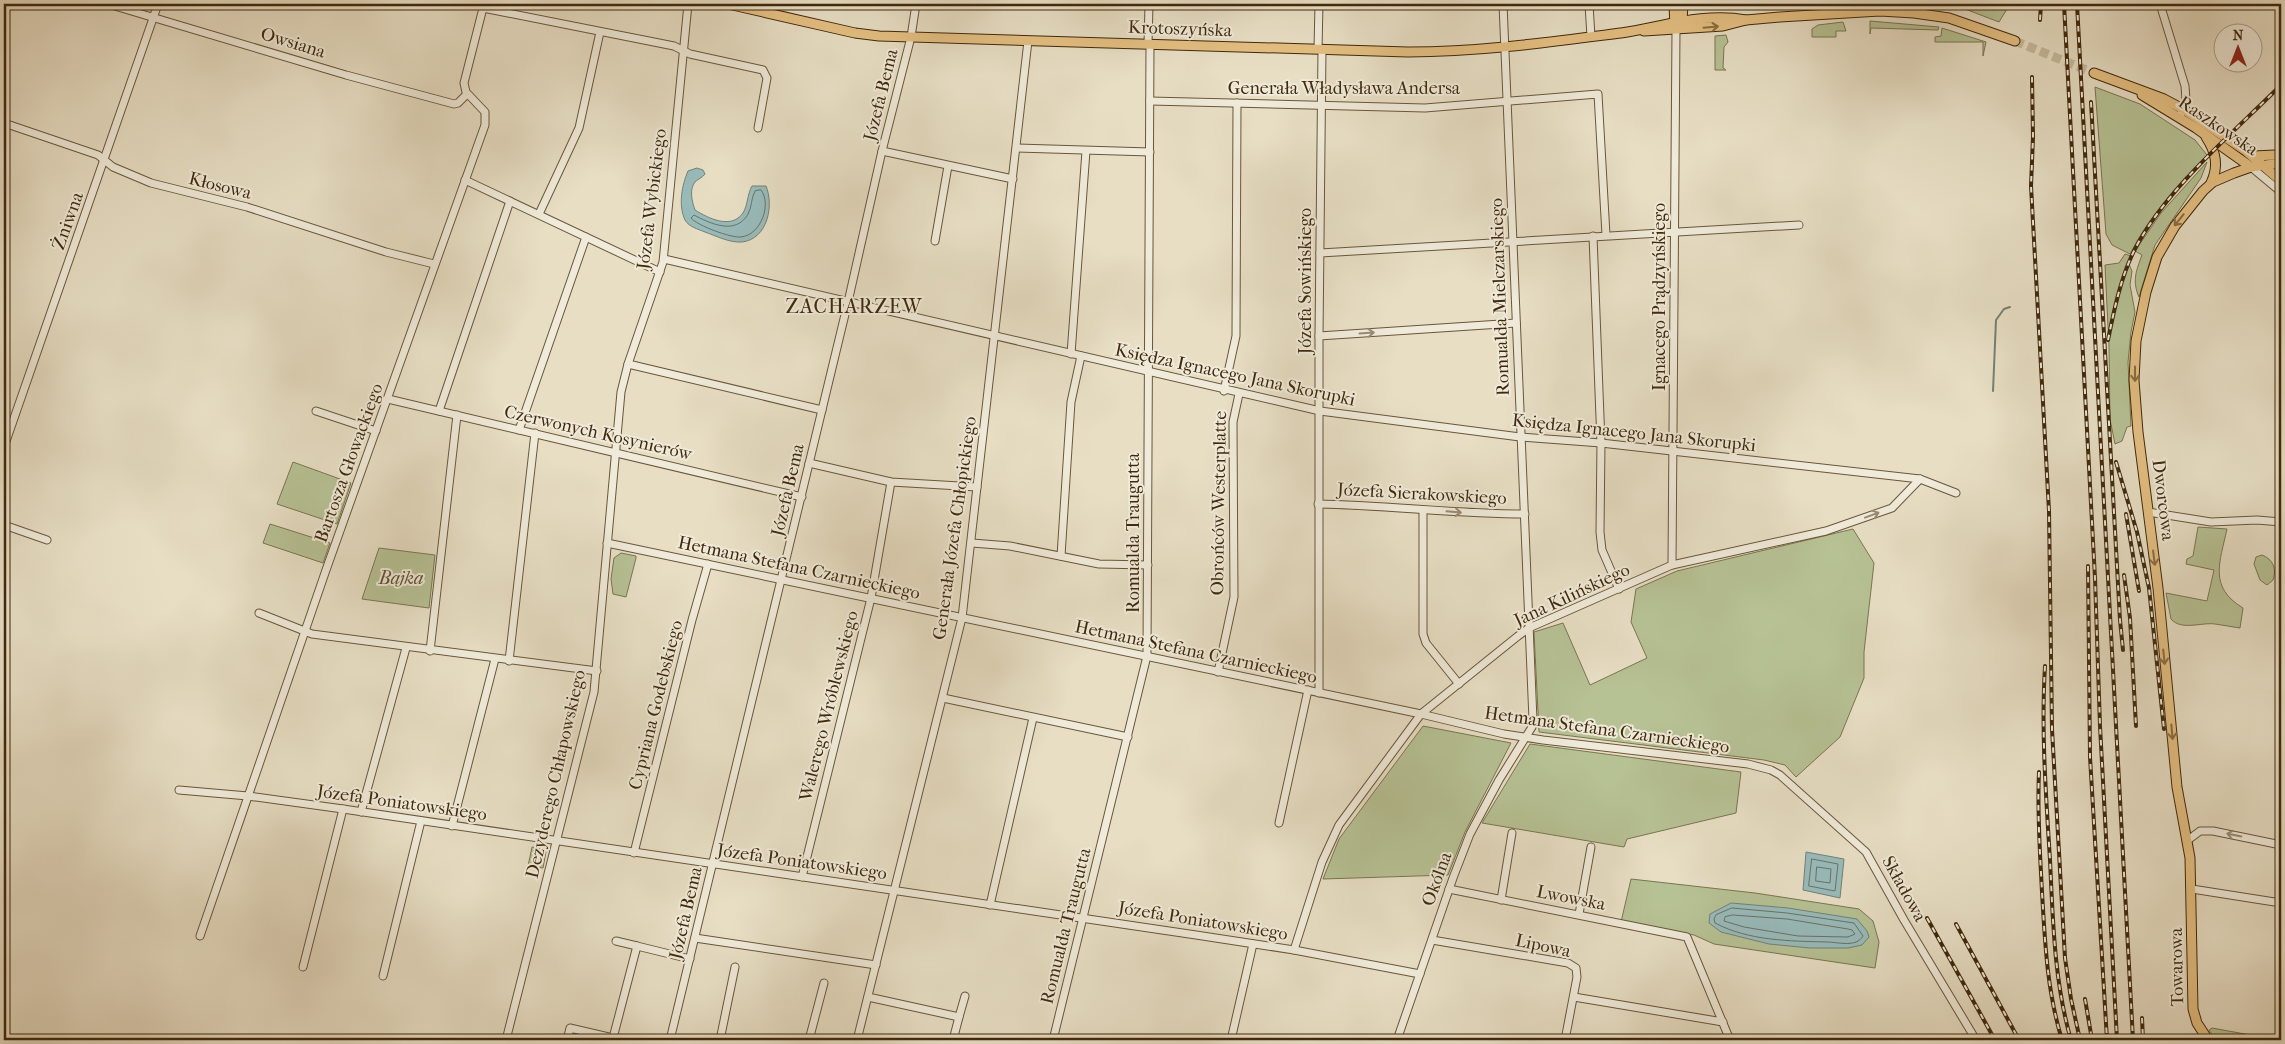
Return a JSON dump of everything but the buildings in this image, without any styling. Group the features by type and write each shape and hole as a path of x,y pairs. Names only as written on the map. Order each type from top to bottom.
{"main road":[{"name":"Krotoszyńska","path":"728,4 855,33 1028,41 1426,52 1591,37 1677,25 1723,26 1746,20 1847,11 1905,12 1963,22 2015,40"},
{"path":"1674,4 1677,25"},
{"path":"1677,25 1683,4"},
{"name":"Raszkowska","path":"2094,73 2134,89 2181,113 2253,156 2281,181"},
{"name":"Raszkowska","path":"2181,113 2203,132 2251,167"},
{"name":"Dworcowa","path":"2188,840 2177,787 2135,398 2135,360 2139,321 2152,270 2164,241 2174,226 2211,183 2215,173 2216,158 2203,132"},
{"path":"2253,156 2278,154"},
{"path":"2264,165 2278,154"},
{"name":"Dworcowa","path":"2211,183 2251,167 2281,163"},
{"name":"Towarowa","path":"2188,840 2192,889 2193,1009 2197,1023 2208,1040"}],"street":[{"name":"Owsiana","path":"108,4 355,78 454,104 458,103 467,94"},
{"name":"Żniwna","path":"4,447 158,4"},
{"name":"Józefa Wybickiego","path":"615,451 622,392 628,364 664,259 688,4"},
{"name":"Józefa Bema","path":"670,1040 802,497 882,151 911,37 916,4"},
{"name":"Romualda Traugutta","path":"1053,1040 1147,656 1149,4"},
{"name":"Józefa Sowińskiego","path":"1319,4 1321,105 1318,504 1319,693"},
{"name":"Romualda Mielczarskiego","path":"1503,4 1533,720 1532,727 1526,737"},
{"path":"1588,4 1591,37"},
{"path":"2160,4 2185,86 2186,100 2181,113"},
{"path":"467,94 464,88 465,79 484,6 600,32 674,46 683,51 763,70 767,78 758,128"},
{"name":"Ignacego Prądzyńskiego","path":"1672,565 1677,25"},
{"path":"539,214 579,128 600,32"},
{"name":"Generała Józefa Chłopickiego","path":"857,1040 962,618 1028,41"},
{"name":"Bartosza Głowackiego","path":"200,936 485,122 483,109 467,94"},
{"name":"Generała Władysława Andersa","path":"1150,101 1426,108 1598,94 1606,235"},
{"path":"1224,391 1236,336 1237,102"},
{"name":"Kłosowa","path":"4,123 98,155 113,167 150,183 247,207 386,252 434,264"},
{"path":"1017,148 1150,152"},
{"path":"882,151 1013,178"},
{"path":"1071,354 1086,151"},
{"path":"935,241 948,166"},
{"name":"Raszkowska","path":"2251,167 2281,192"},
{"path":"465,180 660,272"},
{"path":"439,411 510,201"},
{"path":"1320,253 1799,225"},
{"path":"1593,236 1601,443 1600,532 1602,550 1619,589"},
{"path":"519,430 586,237"},
{"name":"Księdza Ignacego Jana Skorupki","path":"664,259 1320,412 1520,437 1601,443 1920,479 1956,493"},
{"path":"1319,336 1516,323"},
{"path":"1060,556 1071,402 1081,356"},
{"path":"628,364 822,410"},
{"name":"Obrońców Westerplatte","path":"1218,672 1234,597 1233,422 1239,394"},
{"name":"Czerwonych Kosynierów","path":"388,399 615,451 802,497"},
{"path":"316,412 376,431"},
{"path":"430,651 457,415"},
{"path":"509,661 535,434"},
{"name":"Dezyderego Chłapowskiego","path":"506,1040 594,692 615,451"},
{"path":"809,463 891,482 977,487"},
{"name":"Jana Kilińskiego","path":"1294,950 1330,841 1339,825 1421,714 1529,628 1672,565 1826,531 1892,508 1920,479"},
{"name":"Walerego Wróblewskiego","path":"802,877 871,598 891,482"},
{"name":"Józefa Sierakowskiego","path":"1318,504 1369,505 1474,514 1525,514"},
{"path":"1423,510 1423,634 1426,643 1459,684"},
{"path":"2148,512 2210,522 2257,520 2281,522"},
{"path":"4,525 47,540"},
{"name":"Hetmana Stefana Czarnieckiego","path":"607,543 1526,737 1748,764 1780,774"},
{"path":"972,543 1010,546 1099,564 1148,565"},
{"name":"Cypriana Godebskiego","path":"634,852 692,620 708,564"},
{"path":"259,613 312,634 406,648 597,671"},
{"path":"361,812 406,648"},
{"path":"452,826 495,659"},
{"path":"1279,823 1308,690"},
{"path":"943,698 1128,737"},
{"path":"990,905 1033,718"},
{"name":"Okólna","path":"1398,1040 1449,889 1470,834 1499,780 1526,737"},
{"name":"Składowa","path":"1780,774 1866,852 1904,920 1976,1040"},
{"name":"Józefa Poniatowskiego","path":"179,790 248,796 343,809 1083,918 1294,950 1420,974"},
{"path":"303,967 343,809"},
{"path":"383,976 421,821"},
{"path":"2188,840 2200,831 2213,831 2281,845"},
{"path":"1501,900 1512,832"},
{"path":"1579,914 1591,847"},
{"name":"Lwowska","path":"1449,889 1687,936 1723,1022"},
{"path":"2192,889 2281,903"},
{"path":"695,938 876,965"},
{"name":"Lipowa","path":"1432,940 1568,963 1576,968 1577,977 1565,1040"},
{"path":"616,941 690,959"},
{"path":"1231,1040 1253,944"},
{"path":"567,1040 570,1028 613,1038 637,946"},
{"path":"720,1040 735,967"},
{"path":"810,1040 824,983"},
{"path":"953,1040 965,996"},
{"path":"1574,996 1723,1022 1730,1040"},
{"path":"868,997 959,1017"}],"green space":[{"path":"1952,4 1964,4 1994,10 1996,4 2010,4 1999,22"},
{"path":"1870,21 1939,27 1938,30 1871,28 1870,34"},
{"path":"1843,22 1846,31 1836,31 1836,37 1812,37 1812,29 1818,25"},
{"path":"1942,28 1986,42 1983,56 1983,42 1935,42 1935,37 1941,36"},
{"path":"1726,35 1728,42 1724,47 1723,68 1726,70 1715,70 1715,36"},
{"path":"2095,87 2140,104 2195,140 2207,155 2155,214 2130,254 2112,245 2106,234"},
{"path":"2207,162 2201,178 2155,245 2139,297 2136,276 2142,255 2135,251 2161,213"},
{"path":"2125,254 2131,256 2128,262 2132,271 2130,285 2135,312 2128,362 2131,426 2127,427 2122,441 2115,444 2110,419 2105,265 2119,263"},
{"path":"293,462 351,483 337,524 277,504"},
{"path":"270,524 330,543 323,563 263,543"},
{"path":"2198,527 2227,529 2219,573 2225,591 2232,600 2243,608 2240,628 2218,624 2180,625 2171,619 2166,593 2207,601 2214,570 2186,564 2187,559 2193,556"},
{"path":"1853,529 1874,563 1864,652 1864,678 1840,737 1796,777 1785,765 1764,760 1539,732 1534,632 1563,623 1590,685 1647,658 1631,622 1636,589 1677,571"},
{"name":"Bajka","path":"379,548 435,555 429,608 362,599"},
{"path":"621,553 636,556 626,597 613,594 611,579 614,558"},
{"path":"2262,555 2269,559 2274,568 2273,580 2267,585 2260,580 2254,564 2256,557"},
{"path":"1423,726 1511,743 1465,832 1448,875 1323,879 1339,839"},
{"path":"1530,744 1741,772 1736,813 1627,839 1624,847 1482,823"},
{"path":"532,847 543,849 546,852 543,868 528,866"},
{"path":"1631,879 1755,893 1859,909 1873,921 1879,942 1875,968 1714,944 1694,935 1621,922"},
{"path":"2212,1028 2256,1036 2257,1039 2216,1040 2209,1030"}],"water":[{"path":"697,168 703,170 705,174 695,182 692,188 695,210 719,221 726,222 738,218 745,210 752,186 766,186 769,211 767,220 758,235 751,240 742,242 723,239 691,226 685,220 681,202 684,182 688,171"},
{"path":"1806,852 1844,859 1840,898 1803,890"},
{"path":"1731,903 1788,908 1857,919 1867,931 1869,937 1862,945 1848,948 1810,948 1769,944 1721,932 1709,923 1710,914"}],"waterway":[{"path":"1993,391 1996,320 2004,309 2010,307"}],"tunnel":[{"path":"2015,41 2094,73"}],"railway":[{"path":"2040,20 2041,4"},
{"path":"2064,4 2095,578 2100,726 2117,1040"},
{"path":"2077,4 2133,1040"},
{"path":"2032,77 2033,137 2031,186 2049,511 2052,729 2065,958 2080,1040"},
{"path":"2108,340 2115,305 2126,270 2135,249 2148,227 2182,183 2281,85"},
{"path":"2091,102 2123,650"},
{"path":"2116,462 2137,532 2149,588 2164,729"},
{"path":"2126,514 2139,591"},
{"path":"2088,566 2090,757 2107,1040"},
{"path":"2124,575 2130,618 2136,726"},
{"path":"2045,666 2044,763 2053,928 2061,996 2071,1040"},
{"path":"2039,772 2039,832 2046,948 2053,1003 2062,1040"},
{"path":"1927,918 1995,1040"},
{"path":"1956,924 2019,1040"},
{"path":"2085,999 2092,1040"},
{"path":"2142,1018 2143,1040"}],"district":[{"name":"ZACHARZEW","path":"854,306"}]}
